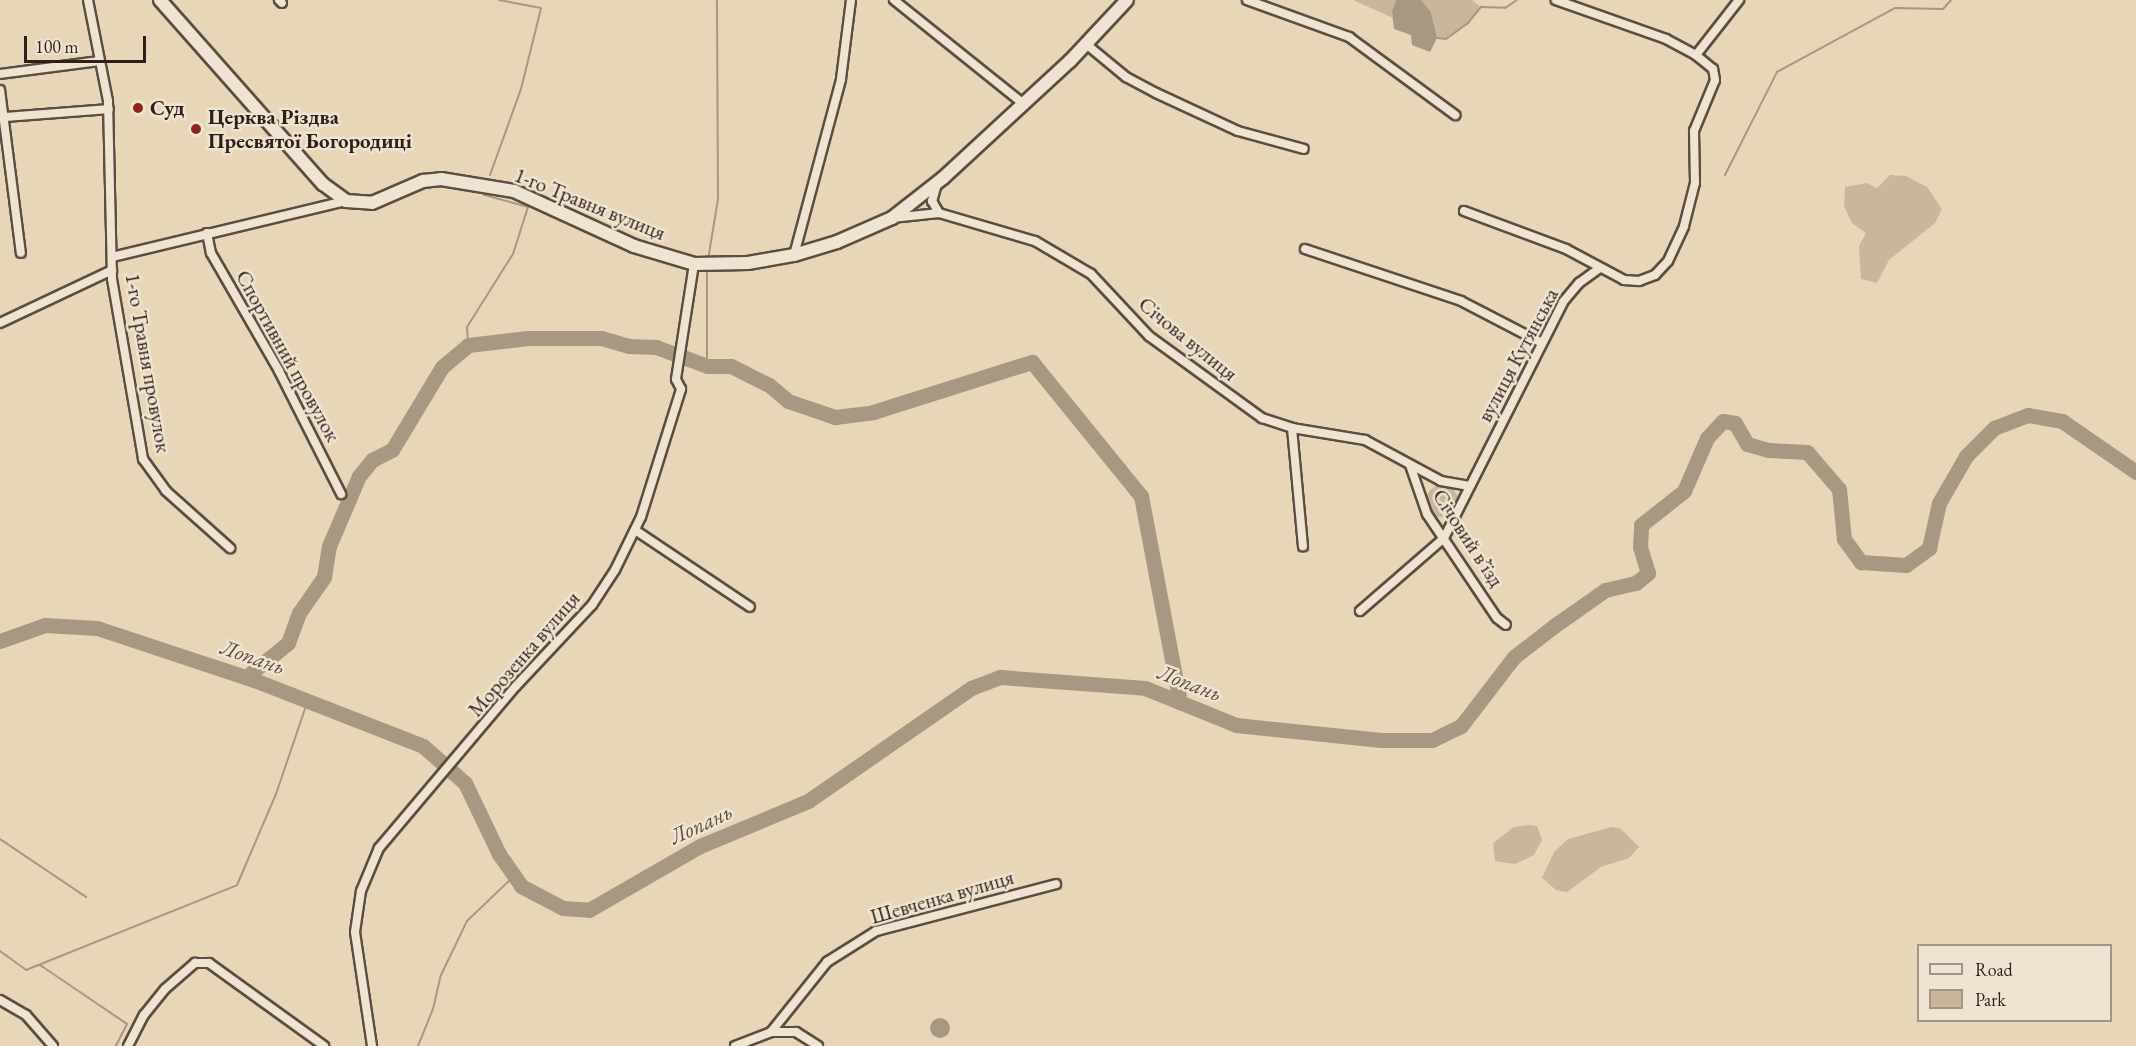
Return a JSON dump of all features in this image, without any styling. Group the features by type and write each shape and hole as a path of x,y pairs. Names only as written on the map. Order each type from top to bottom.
{"street":[{"name":"1-го Травня провулок","path":"88,0 109,109 112,270 144,459 166,492 230,548"},
{"path":"160,0 323,184 346,201"},
{"path":"794,255 841,79 851,0"},
{"path":"894,0 1024,104"},
{"name":"1-го Травня вулиця","path":"112,257 346,201 372,203 423,181 441,179 514,191 634,246 694,264 748,263 794,255 837,242 892,218 938,182 1024,104 1086,45 1127,0"},
{"path":"1247,0 1349,37 1455,115"},
{"path":"1464,212 1558,245 1599,269 1639,281 1655,275 1668,261 1691,204 1695,183 1694,131 1715,80 1713,69 1696,55 1632,26 1556,0"},
{"path":"1696,55 1739,0"},
{"path":"1086,45 1126,77 1238,132 1304,148"},
{"path":"0,74 99,61"},
{"path":"0,90 6,117 21,253"},
{"path":"6,117 109,109"},
{"path":"938,182 932,201 939,213"},
{"name":"Січова вулиця","path":"892,218 939,213 1014,232 1072,260 1091,274 1149,336 1192,370 1262,418 1292,428 1365,440 1441,481 1470,486"},
{"name":"Спортивний провулок","path":"207,233 211,253 279,371 341,494"},
{"path":"1305,249 1461,301 1542,343"},
{"name":"Морозенка вулиця","path":"372,1046 355,933 361,891 379,848 475,738 516,686 592,605 635,530 681,389 676,379 694,264"},
{"name":"вулиця Кутянська","path":"1360,611 1444,538 1563,302 1580,283 1599,269"},
{"path":"0,322 112,270"},
{"path":"1292,428 1303,546"},
{"name":"Січовий в’їзд","path":"1410,465 1419,498 1497,618 1506,626"},
{"path":"635,530 750,607"},
{"name":"Шевченка вулиця","path":"771,1032 827,962 876,931 1056,884"},
{"path":"128,1046 144,1015 165,989 195,963 201,963 224,973 324,1046"},
{"path":"0,1000 26,1015 53,1046"},
{"path":"735,1046 771,1032 796,1032 818,1046"}],"green space":[{"path":"1353,0 1396,0 1392,11 1395,19"},
{"path":"1421,0 1472,0 1481,7 1468,23 1446,39 1437,38 1431,12"},
{"path":"1890,175 1906,176 1927,187 1942,209 1935,223 1889,260 1877,283 1861,279 1859,246 1866,233 1852,223 1844,206 1845,187 1867,183 1877,188"},
{"path":"1442,485 1453,490 1458,501 1453,512 1442,517 1431,512 1426,501 1431,490"},
{"path":"1537,826 1542,840 1534,855 1515,864 1495,861 1493,843 1514,827"},
{"path":"1612,827 1620,828 1639,847 1629,858 1601,867 1567,892 1556,890 1542,878 1554,852 1568,839"}],"shaded area":[{"path":"1396,0 1421,0 1431,12 1437,38 1430,52 1412,45 1411,35 1394,29 1392,11"},
{"path":"936,1018 944,1018 950,1024 950,1032 944,1038 936,1038 930,1032 930,1024"}],"waterway":[{"path":"490,175 521,89 541,8 499,0"},
{"path":"708,260 718,199 717,0"},
{"path":"1437,38 1446,39 1468,23 1481,7 1505,8 1517,0"},
{"path":"1725,175 1777,72 1895,8 1943,9 1951,0"},
{"path":"468,345 467,327 513,254 528,207 484,195"},
{"path":"707,269 707,366"},
{"path":"246,677 288,643 299,613 324,577 329,546 359,476 372,460 392,450 442,367 468,345 528,338 601,338 629,346 656,347 707,366 731,366 769,385 788,401 835,417 873,412 1032,362 1141,496 1180,702"},
{"name":"Лопань","path":"0,641 45,625 97,628 254,680 423,746 465,783 499,854 521,886 563,908 589,910 700,846 808,801 971,688 1000,677 1145,688 1236,725 1381,740 1432,740 1461,726 1514,657 1554,626 1605,590 1636,583 1648,573 1640,547 1641,525 1684,491 1707,438 1723,421 1735,423 1747,444 1768,450 1807,452 1839,489 1844,539 1861,562 1906,565 1929,548 1939,503 1966,456 1994,428 2028,415 2062,421 2136,472"},
{"path":"0,951 26,970 237,885 276,794 308,700"},
{"path":"0,839 86,897"},
{"path":"418,1046 433,1009 441,975 467,921 514,876"},
{"path":"40,965 127,1024 116,1046"}],"place":[{"name":"Суд","path":"138,108"},
{"name":"Церква Різдва Пресвятої Богородиці","path":"196,129"}]}
